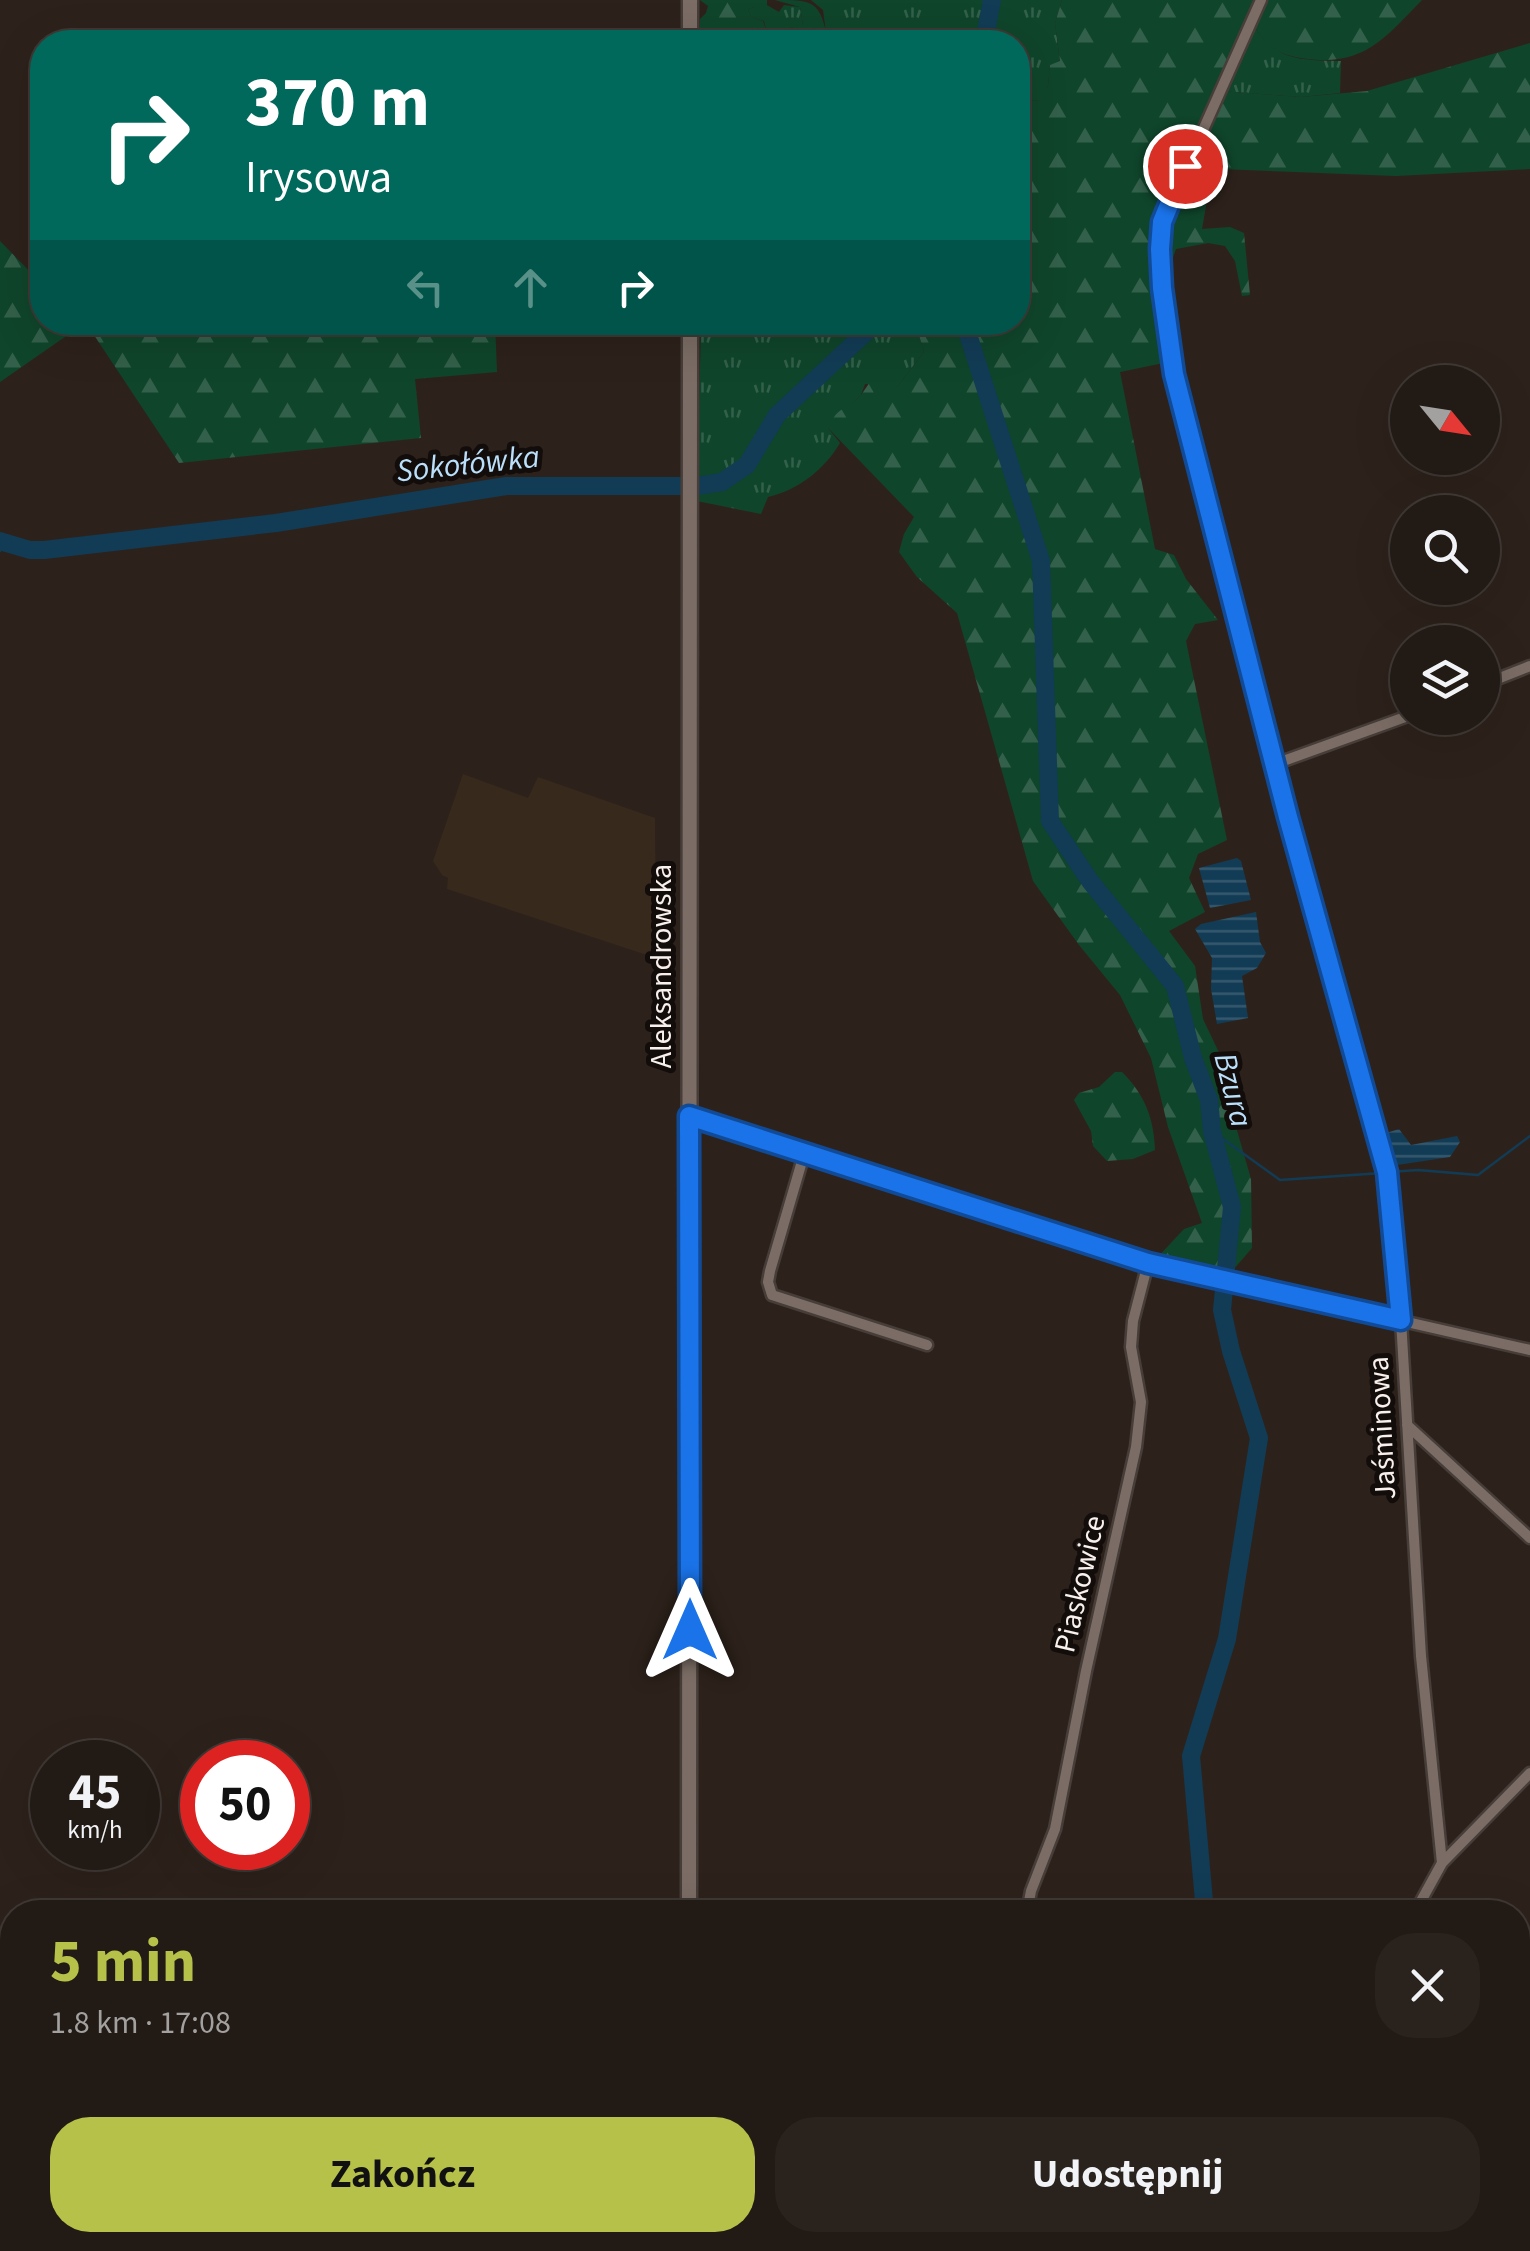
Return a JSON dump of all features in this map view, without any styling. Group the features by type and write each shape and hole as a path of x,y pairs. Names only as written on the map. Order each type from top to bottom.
{"main road":[{"path":"690,0 690,30"},
{"name":"Aleksandrowska","path":"689,1900 690,335"}],"street":[{"name":"Jaśminowa","path":"1262,0 1162,222 1162,288 1185,423 1387,1172 1401,1320 1421,1656 1442,1863"},
{"path":"1500,678 1530,666"},
{"path":"1275,764 1390,722"},
{"path":"689,1116 1148,1263 1530,1350"},
{"path":"805,1151 770,1271 772,1295 927,1345"},
{"name":"Piaskowice","path":"1029,1900 1056,1828 1136,1447 1141,1402 1131,1348 1133,1322 1148,1263"},
{"path":"1406,1424 1530,1538"},
{"path":"1423,1900 1442,1863 1530,1773"}],"shaded area":[{"path":"463,774 528,798 538,777 655,818 656,958 447,889 448,878 433,861"}],"green space":[{"path":"700,0 767,0 767,8 760,14 755,7 748,9 751,17 763,21 766,30 700,30 700,19 708,6"},
{"path":"775,0 805,2 820,14 825,30 789,30 803,25 800,7"},
{"path":"811,0 1062,0 1055,23 1060,62 1050,65 1043,101 1030,100 1030,30 826,30 823,10"},
{"path":"1062,0 1422,0 1383,39 1356,55 1340,59 1285,54 1272,48 1253,23 1221,91 1301,97 1367,91 1530,43 1530,169 1396,176 1221,169 1207,200 1202,229 1230,227 1244,233 1250,295 1242,296 1235,261 1225,246 1208,243 1176,249 1162,288 1173,361 1120,372 1155,549 1174,555 1186,579 1218,620 1195,624 1186,641 1227,840 1198,854 1189,878 1205,912 1169,931 1195,966 1203,1019 1223,1061 1225,1089 1251,1179 1252,1248 1233,1270 1219,1275 1156,1259 1184,1229 1202,1223 1168,1127 1151,1058 1120,995 1033,881 957,613 917,577 899,552 914,517 828,428 875,376 897,387 924,352 919,335 1030,335 1030,100 1042,101 1050,65 1060,61 1055,23"},
{"path":"765,4 779,12 784,5 800,7 803,26 766,30 764,21 751,17 748,9"},
{"path":"1252,22 1269,44 1289,56 1341,61 1340,93 1301,97 1220,91"},
{"path":"0,241 30,272 30,335 68,335 0,382"},
{"path":"94,335 495,335 497,372 415,379 421,438 179,463"},
{"path":"701,335 919,335 924,352 897,387 865,384 861,395 828,428 840,443 834,453 800,484 768,497 761,514 697,501"},
{"path":"1115,1072 1122,1072 1142,1099 1153,1128 1155,1150 1133,1159 1107,1161 1093,1146 1091,1131 1074,1100 1079,1093 1099,1087"}],"water":[{"path":"1237,858 1251,900 1210,908 1199,868"},
{"path":"1256,912 1260,942 1266,953 1257,968 1242,976 1248,1018 1217,1024 1211,989 1212,958 1195,929 1201,924"},
{"path":"1399,1129 1411,1145 1457,1136 1460,1142 1450,1157 1397,1165 1383,1134"}],"waterway":[{"name":"Bzura","path":"986,30 992,0"},
{"name":"Sokołówka","path":"0,541 44,550 276,523 506,486 697,486 722,482 747,465 777,415 863,335"},
{"name":"Bzura","path":"968,335 1041,561 1050,821 1090,881 1175,986 1193,1058 1209,1100 1212,1131 1232,1207 1222,1310 1259,1438 1227,1639 1191,1756 1204,1900"},
{"path":"0,551 4,542"},
{"path":"1212,1131 1280,1180 1382,1173"},
{"path":"1389,1172 1478,1175 1530,1136"}],"route":[{"path":"690,1630 689,1116 1148,1263 1401,1320 1387,1172 1288,817 1174,374 1160,249 1162,222 1185,166"}]}
